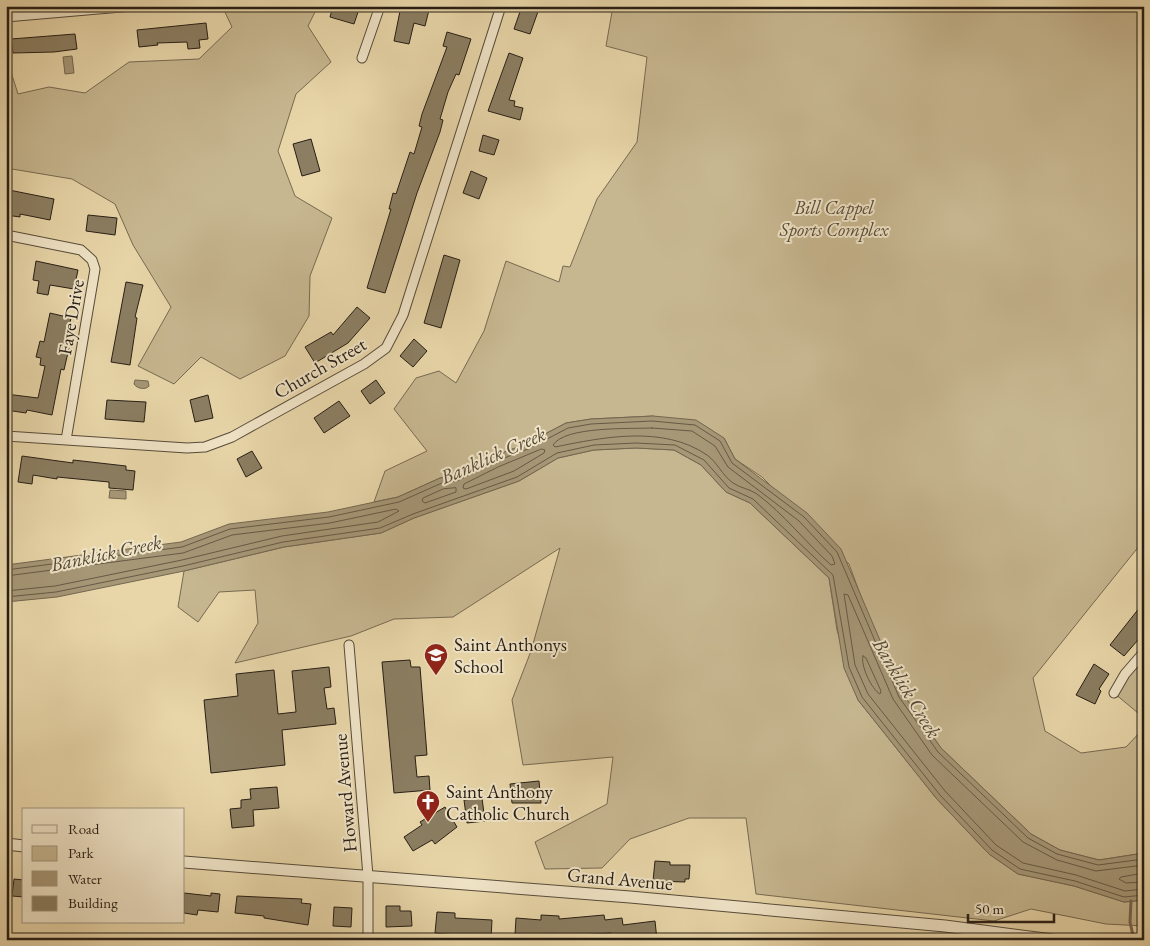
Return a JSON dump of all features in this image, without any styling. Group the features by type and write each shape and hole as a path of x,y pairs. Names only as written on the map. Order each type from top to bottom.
{"street":[{"path":"6,17 133,6"},
{"path":"362,58 380,6"},
{"name":"Church Street","path":"6,436 187,448 217,444 364,364 386,348 402,315 501,6"},
{"name":"Faye Drive","path":"6,235 81,250 92,260 95,269 66,440"},
{"name":"Howard Avenue","path":"349,645 368,876 368,940"},
{"path":"1114,693 1125,674 1144,652"},
{"path":"6,844 22,846"},
{"name":"Grand Avenue","path":"185,862 926,924 1053,940"}],"green space":[{"path":"222,6 318,6 308,26 331,62 296,94 278,151 295,196 332,218 310,276 309,316 285,356 240,379 201,357 174,384 138,366 171,307 133,245 115,204 72,179 6,168 6,56 18,94 49,87 85,93 129,62 199,59 232,27"},
{"name":"Bill Cappel Sports Complex","path":"613,6 1144,6 1144,540 1033,678 1045,731 1081,753 1126,747 1144,728 1144,853 1099,860 1060,850 1031,834 941,748 903,694 866,610 849,564 762,477 735,459 724,438 653,416 591,419 566,423 526,444 494,456 455,476 440,478 398,497 374,502 385,471 427,451 394,409 416,378 439,371 456,383 484,331 506,261 559,282 563,266 570,267 597,199 637,142 647,57 606,46"},
{"path":"636,448 674,450 701,465 726,492 750,503 829,578 837,630 858,700 936,798 989,854 1018,874 1074,886 1124,902 1144,900 1144,926 1106,924 1031,909 994,921 756,894 746,818 689,818 630,839 602,868 545,869 535,842 607,804 613,757 523,765 512,700 531,651 560,548 453,617 394,619 351,636 235,663 258,623 255,590 219,592 198,622 178,607 184,571 284,547 381,533 414,518 519,481 558,458 594,450"},
{"path":"1144,652 1144,718 1114,693"}],"water":[{"path":"72,56 74,73 65,74 63,57"},
{"path":"135,380 148,381 149,386 139,388 134,384"},
{"name":"Banklick Creek","path":"653,416 696,420 724,438 735,459 807,513 841,549 903,694 941,748 1031,834 1060,850 1099,860 1144,853 1144,900 1124,902 1074,886 1018,874 989,854 936,798 858,700 844,668 829,578 750,503 726,492 701,465 674,450 636,448 594,450 558,458 519,481 414,518 381,533 284,547 184,571 57,597 6,602 6,565 181,542 229,524 328,512 398,497 440,478 455,476 494,456 526,444 566,423 591,419"},
{"path":"110,490 126,491 126,499 109,498"}],"building":[{"path":"333,6 360,6 354,24 330,17"},
{"path":"401,6 430,6 425,26 414,23 409,44 394,41"},
{"path":"522,6 540,6 530,34 514,29"},
{"path":"206,23 208,39 199,40 200,48 188,49 187,42 157,43 158,45 139,47 137,30"},
{"path":"447,32 471,39 459,75 456,74 448,92 440,119 443,120 440,132 417,193 385,293 367,288 391,209 389,209 393,193 396,194 410,152 414,154 422,127 419,126 422,114 447,47 443,46"},
{"path":"75,34 77,49 54,52 13,53 11,39"},
{"path":"509,53 523,58 509,100 515,101 514,106 523,108 520,120 488,111"},
{"path":"483,135 499,140 494,155 479,151"},
{"path":"311,139 320,171 302,176 293,144"},
{"path":"471,171 487,178 479,199 463,193"},
{"path":"9,190 54,199 50,220 20,214 20,217 6,215"},
{"path":"88,215 117,218 115,235 86,231"},
{"path":"444,255 460,260 441,328 424,323"},
{"path":"36,261 78,270 74,289 50,285 48,295 37,293 39,281 33,280"},
{"path":"126,282 143,285 135,317 137,318 130,365 111,362"},
{"path":"357,307 370,318 348,343 315,363 305,347 331,332 333,335"},
{"path":"50,313 71,318 65,347 69,348 64,370 61,369 52,415 27,410 26,413 6,410 6,394 38,398 45,366 40,365 41,358 36,357 40,341 44,342"},
{"path":"414,339 427,351 413,367 400,356"},
{"path":"376,380 385,393 370,404 361,391"},
{"path":"208,395 213,418 195,422 190,400"},
{"path":"107,400 146,402 144,422 105,419"},
{"path":"339,401 350,416 324,433 314,418"},
{"path":"252,451 262,468 246,477 237,459"},
{"path":"22,456 73,463 73,460 126,466 126,470 135,471 133,490 109,488 109,482 57,477 57,479 33,475 32,484 18,482"},
{"path":"1144,602 1144,633 1124,656 1110,645"},
{"path":"410,660 411,667 420,667 427,755 415,756 417,777 429,776 430,790 394,793 382,662"},
{"path":"1094,664 1109,674 1099,689 1101,691 1095,704 1076,695"},
{"path":"329,667 331,687 324,688 327,709 334,708 336,724 282,730 285,765 211,773 204,700 238,696 236,674 274,670 278,714 296,712 292,671"},
{"path":"539,781 541,803 512,803 510,784"},
{"path":"277,787 279,808 253,810 254,826 232,828 230,809 241,808 241,800 251,799 250,789"},
{"path":"482,798 485,821 467,823 464,800"},
{"path":"445,807 457,827 435,844 432,840 413,851 404,837 422,825 420,822"},
{"path":"655,861 670,862 670,865 690,865 689,879 685,879 685,882 653,881"},
{"path":"14,879 22,880 22,897 12,896"},
{"path":"185,893 211,896 211,893 220,894 218,912 198,910 197,915 185,913"},
{"path":"237,896 302,899 301,903 311,904 308,925 264,918 264,916 235,913"},
{"path":"386,906 400,906 400,911 411,911 412,926 386,927"},
{"path":"334,907 352,908 351,927 333,926"},
{"path":"437,912 455,913 455,918 492,920 491,939 435,933"},
{"path":"541,915 559,916 559,919 604,915 605,920 622,918 623,925 655,921 657,940 612,940 611,933 579,935 579,938 564,939 515,935 516,918 541,920"}],"waterway":[{"path":"1131,901 1130,922 1134,940"}],"place":[{"name":"Saint Anthonys School","path":"436,676"},
{"name":"Saint Anthony Catholic Church","path":"428,823"}]}
